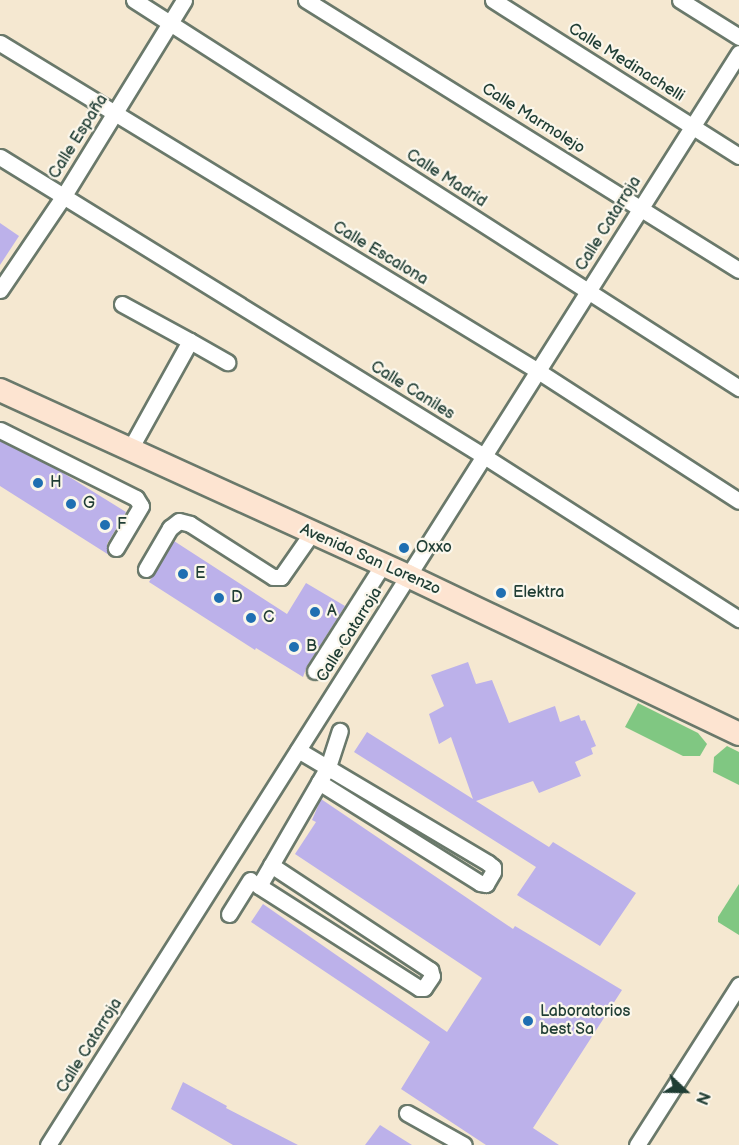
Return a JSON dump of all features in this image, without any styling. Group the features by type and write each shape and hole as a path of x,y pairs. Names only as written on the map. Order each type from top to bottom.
{"main road":[{"name":"Avenida San Lorenzo","path":"0,391 311,534 408,576 739,734"}],"street":[{"name":"Calle Madrid","path":"134,0 739,388"},
{"name":"Calle España","path":"0,290 63,197 184,0"},
{"name":"Calle Marmolejo","path":"306,0 642,207 739,270"},
{"name":"Calle Medinachelli","path":"493,0 739,156"},
{"path":"680,0 739,37"},
{"name":"Calle Escalona","path":"0,43 538,371 739,501"},
{"name":"Calle Catarroja","path":"48,1145 739,53"},
{"name":"Calle Caniles","path":"0,157 484,456 739,619"},
{"path":"122,304 227,362"},
{"path":"129,451 190,341"},
{"path":"0,430 136,498 141,506 116,548"},
{"path":"146,569 171,528 178,521 190,524 273,577 281,577 311,534"},
{"path":"315,671 382,566"},
{"path":"229,914 271,865 328,767 340,731"},
{"path":"298,750 493,867 493,872 486,884 480,883 319,782"},
{"path":"226,864 419,988 424,988 432,976 430,970 271,865"},
{"path":"637,1145 739,985"},
{"path":"407,1113 464,1145"}],"green space":[{"path":"638,703 698,733 707,744 700,756 683,756 625,727"},
{"path":"727,746 739,752 739,785 713,772 714,757"},
{"path":"739,884 739,935 718,922 718,917"}],"building":[{"path":"0,223 19,236 0,265"},
{"path":"0,441 55,468 126,512 107,544 109,555 0,486"},
{"path":"174,541 287,614 306,583 345,606 307,666 303,677 256,648 255,650 149,582"},
{"path":"468,662 476,684 492,680 509,723 555,706 560,722 579,715 581,721 585,720 596,746 591,748 593,754 575,762 581,776 539,793 533,781 476,801 549,847 553,842 636,893 600,946 517,895 536,867 354,752 367,732 473,799 451,737 439,744 429,714 444,706 431,675"},
{"path":"321,799 513,929 515,926 622,990 533,1128 559,1145 486,1145 401,1089 430,1042 251,922 263,904 447,1032 482,978 295,854 316,822 312,820"},
{"path":"183,1082 227,1106 226,1108 298,1145 233,1145 171,1109"},
{"path":"380,1125 412,1145 365,1145"}],"place":[{"name":"H","path":"38,483"},
{"name":"G","path":"71,504"},
{"name":"F","path":"105,525"},
{"name":"Oxxo","path":"404,548"},
{"name":"E","path":"183,574"},
{"name":"Elektra","path":"501,593"},
{"name":"D","path":"219,598"},
{"name":"A","path":"315,612"},
{"name":"C","path":"251,618"},
{"name":"B","path":"294,647"},
{"name":"Laboratorios best Sa","path":"528,1021"}]}
